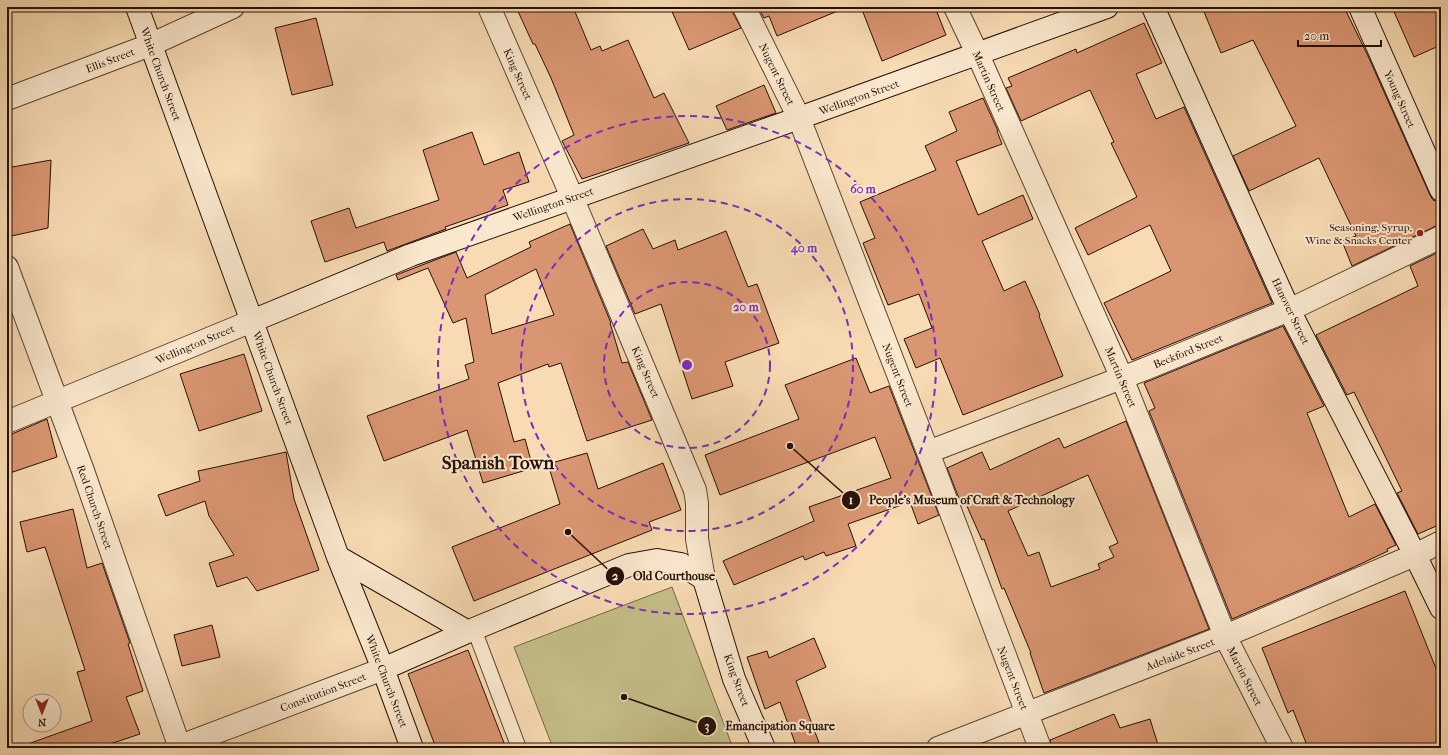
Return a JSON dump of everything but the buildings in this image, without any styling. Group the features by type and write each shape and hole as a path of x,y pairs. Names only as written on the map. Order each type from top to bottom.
{"street":[{"name":"White Church Street","path":"137,7 338,557 383,669 412,748"},
{"name":"Ellis Street","path":"7,99 150,45 233,7"},
{"name":"King Street","path":"489,7 572,197 694,490 697,503 697,539 704,580 734,679 764,748"},
{"name":"Nugent Street","path":"744,7 799,118 1040,748"},
{"name":"Martin Street","path":"955,7 978,55 1122,378 1225,636 1282,748"},
{"name":"Wellington Street","path":"7,422 411,255 978,55 1107,7"},
{"name":"Hanover Street","path":"1153,7 1289,310 1441,608"},
{"name":"Young Street","path":"1360,7 1441,190"},
{"name":"Beckford Street","path":"928,452 1122,378 1289,310 1441,237"},
{"name":"Red Church Street","path":"7,267 57,402 178,748"},
{"name":"Adelaide Street","path":"938,748 1225,636 1415,555 1441,542"},
{"path":"338,557 471,630"},
{"name":"Constitution Street","path":"178,748 383,669 471,630 629,565 657,560 681,564 704,580"}],"lane":[{"path":"471,630 519,748"}],"shaded area":[{"path":"672,587 733,748 553,748 514,647"}],"place":[{"name":"Seasoning, Syrup, Wine & Snacks Center","path":"1420,233"},
{"name":"People's Museum of Craft & Technology","path":"790,446"},
{"name":"Old Courthouse","path":"568,532"},
{"name":"Emancipation Square","path":"624,697"}],"district":[{"name":"Spanish Town","path":"498,462"}]}
